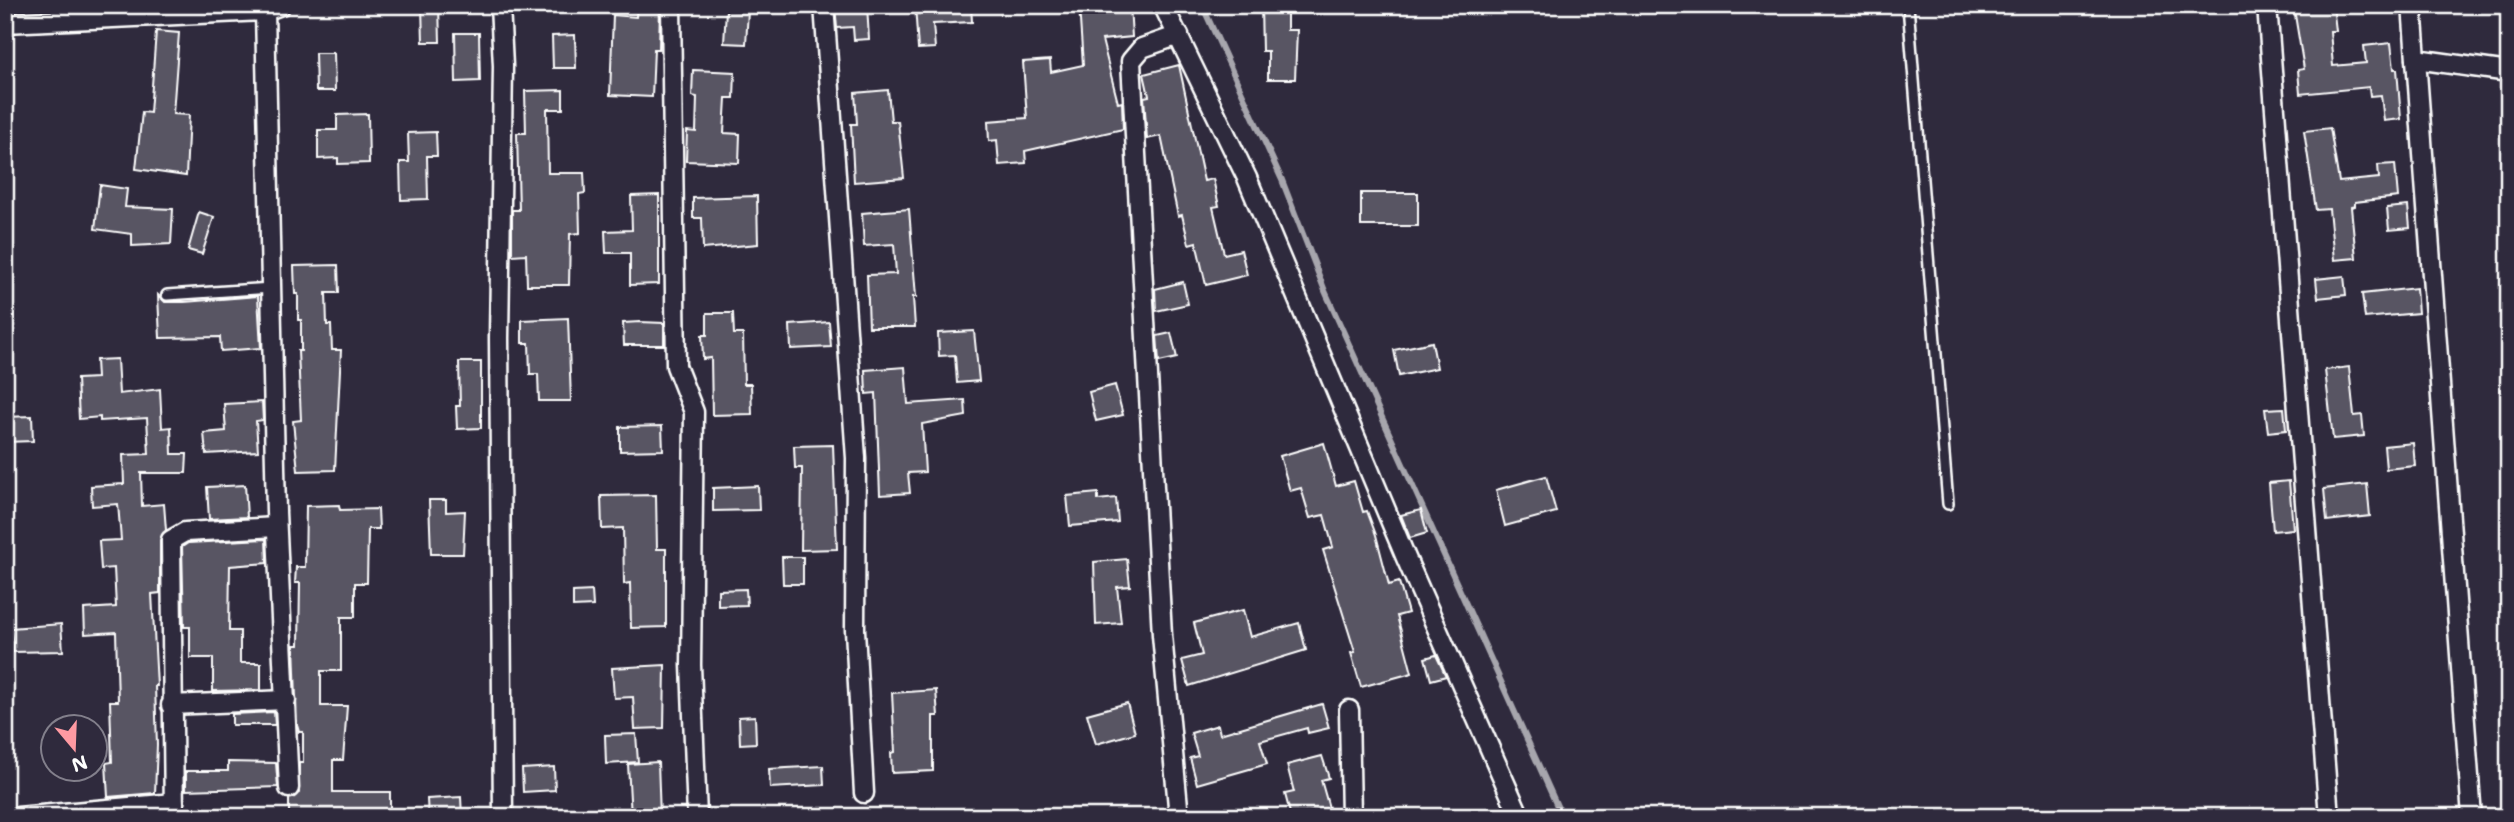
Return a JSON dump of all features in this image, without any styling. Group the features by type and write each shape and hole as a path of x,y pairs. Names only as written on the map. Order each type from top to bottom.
{"street":[{"path":"500,5 503,66 499,313 503,817"},
{"path":"671,5 676,366 694,412 691,665 696,817"},
{"path":"824,5 856,458 855,630 864,793"},
{"path":"1163,5 1247,178 1406,558 1520,817"},
{"path":"2267,5 2329,817"},
{"path":"2412,5 2472,817"},
{"path":"5,23 273,8 271,288 276,527 289,788"},
{"path":"1179,35 1142,48 1131,61 1162,635 1179,817"},
{"path":"2416,59 2509,72"},
{"path":"18,817 174,810 171,540 185,532 276,527"},
{"path":"171,705 286,700"},
{"path":"1349,710 1351,817"}],"lane":[{"path":"1908,5 1948,504"},
{"path":"167,295 271,288"}],"building":[{"path":"439,5 440,42 423,42 422,6"},
{"path":"637,5 660,6 659,49 654,49 652,97 610,95 613,15 636,17"},
{"path":"835,5 867,5 869,39 854,40 853,27 837,28"},
{"path":"915,5 971,5 972,22 933,24 935,48 918,49"},
{"path":"1079,5 1130,5 1132,37 1102,40 1118,103 1122,102 1123,129 1025,151 1026,163 999,165 997,140 989,141 988,121 1027,118 1023,62 1050,60 1051,72 1083,65"},
{"path":"1261,5 1287,5 1287,30 1297,30 1295,79 1268,79 1268,51 1262,51"},
{"path":"2333,5 2336,31 2330,31 2333,66 2366,63 2364,46 2391,43 2394,69 2397,69 2401,119 2384,121 2381,95 2370,96 2369,87 2300,94 2298,70 2304,69 2294,9"},
{"path":"726,10 748,11 746,44 724,43"},
{"path":"156,31 179,33 173,114 189,115 186,176 136,169 142,112 150,113"},
{"path":"455,33 479,33 480,81 456,82"},
{"path":"575,35 576,68 553,68 552,36"},
{"path":"315,53 334,53 335,91 316,91"},
{"path":"1179,65 1204,181 1213,179 1219,206 1213,207 1224,254 1241,250 1247,275 1206,285 1196,242 1189,244 1182,215 1178,216 1161,136 1147,139 1144,97 1149,96 1144,74"},
{"path":"693,70 735,72 734,98 726,98 724,133 740,134 739,163 686,161 687,131 696,132 697,97 692,96"},
{"path":"563,90 563,109 547,109 548,173 584,173 585,193 579,194 580,233 570,234 569,285 527,285 526,254 512,255 512,210 519,210 517,133 526,133 525,91"},
{"path":"888,90 891,121 898,121 904,178 854,182 851,124 857,124 855,93"},
{"path":"368,114 369,163 338,164 338,158 318,159 318,130 337,130 337,115"},
{"path":"2330,128 2339,182 2379,178 2378,165 2395,164 2398,197 2355,202 2355,206 2351,207 2356,258 2334,260 2329,209 2316,210 2304,131"},
{"path":"436,132 437,156 427,156 428,199 401,200 400,162 409,162 408,133"},
{"path":"100,185 127,189 125,207 173,209 171,244 132,246 132,234 95,229"},
{"path":"1361,193 1418,193 1418,226 1361,226"},
{"path":"659,195 659,284 630,285 630,253 606,253 605,231 632,230 631,196"},
{"path":"757,196 758,244 703,249 702,218 693,218 693,198"},
{"path":"2408,206 2410,228 2389,230 2387,208"},
{"path":"909,209 916,297 913,297 915,327 869,327 867,275 896,274 894,244 864,246 862,213"},
{"path":"199,212 214,217 202,254 188,250"},
{"path":"338,265 339,293 326,293 327,325 331,325 332,350 341,350 335,470 298,471 293,421 301,420 298,351 301,351 301,320 298,320 294,266"},
{"path":"2344,276 2346,295 2318,298 2316,279"},
{"path":"1183,282 1188,304 1156,311 1155,289"},
{"path":"2416,288 2418,313 2365,318 2362,294"},
{"path":"158,295 165,302 258,296 261,348 221,351 220,337 160,338"},
{"path":"707,313 733,313 734,334 743,334 744,384 751,384 752,414 712,415 711,358 703,359 702,335 707,335"},
{"path":"568,318 571,401 539,401 538,374 530,374 529,343 522,343 522,320"},
{"path":"829,322 831,347 791,349 790,325"},
{"path":"623,323 664,323 664,345 624,345"},
{"path":"974,331 979,381 957,383 955,355 939,356 938,333"},
{"path":"1171,333 1177,358 1159,362 1157,336"},
{"path":"1432,342 1437,368 1399,376 1394,350"},
{"path":"117,359 119,394 160,389 162,428 171,427 172,454 187,454 186,473 141,473 142,506 164,504 166,530 160,540 160,593 152,594 157,686 155,793 108,797 108,763 112,762 110,701 118,701 116,632 85,634 84,609 116,607 114,568 101,569 99,541 121,540 118,504 92,506 91,486 124,484 123,455 149,454 147,418 100,421 100,417 79,419 77,379 97,378 96,360"},
{"path":"459,362 481,362 481,428 457,429 456,406 460,406"},
{"path":"905,367 908,404 965,400 966,416 922,424 925,472 908,473 910,493 880,495 876,393 866,394 865,370"},
{"path":"2349,367 2354,416 2362,415 2364,436 2333,439 2325,370"},
{"path":"1115,385 1123,415 1096,421 1089,392"},
{"path":"262,402 263,420 256,421 258,451 206,454 204,433 226,431 224,404"},
{"path":"2284,408 2286,430 2268,432 2265,409"},
{"path":"32,416 33,441 5,442 5,417"},
{"path":"662,426 663,450 620,451 620,427"},
{"path":"1324,443 1336,486 1354,481 1363,512 1367,511 1376,535 1389,585 1399,582 1408,613 1397,616 1412,673 1361,687 1351,653 1355,652 1323,550 1333,547 1324,515 1310,518 1301,488 1290,491 1280,456"},
{"path":"2413,443 2415,466 2386,469 2384,446"},
{"path":"833,445 837,549 801,550 802,468 795,468 794,446"},
{"path":"1546,476 1556,512 1505,526 1496,490"},
{"path":"2289,481 2293,529 2273,531 2269,483"},
{"path":"2367,484 2370,516 2327,521 2324,489"},
{"path":"245,485 247,517 209,519 207,487"},
{"path":"758,486 759,510 713,511 713,488"},
{"path":"1098,493 1098,500 1116,498 1118,522 1070,526 1067,496"},
{"path":"656,495 657,549 666,549 666,627 631,628 630,583 624,584 623,528 602,529 601,496"},
{"path":"429,500 446,500 446,512 465,511 463,554 431,554"},
{"path":"339,505 340,510 378,509 379,529 368,529 367,583 355,583 355,617 341,617 341,671 321,671 321,706 347,706 343,760 333,760 333,792 390,792 390,817 289,817 289,799 299,793 299,763 303,763 303,732 299,732 297,725 294,645 299,645 300,583 295,583 296,567 305,567 306,506"},
{"path":"1421,510 1427,533 1410,538 1401,515"},
{"path":"266,539 267,563 230,566 229,631 240,631 240,663 261,663 261,690 213,691 213,658 190,658 190,627 184,627 182,547 188,543"},
{"path":"782,557 803,557 803,584 783,584"},
{"path":"1127,559 1130,586 1117,587 1121,623 1096,625 1094,562"},
{"path":"746,589 747,605 718,606 718,590"},
{"path":"592,591 593,606 573,607 573,592"},
{"path":"1243,610 1250,637 1299,623 1306,650 1189,686 1182,660 1202,655 1194,623"},
{"path":"61,624 63,651 13,652 11,628"},
{"path":"1436,655 1446,676 1431,680 1425,658"},
{"path":"665,665 664,728 635,729 633,697 614,698 612,668"},
{"path":"936,690 938,716 933,716 933,771 892,773 891,753 895,752 892,693"},
{"path":"1127,703 1135,733 1096,744 1087,714"},
{"path":"1322,704 1329,728 1308,733 1307,728 1260,741 1267,764 1197,784 1190,758 1198,756 1191,733 1218,725 1220,734"},
{"path":"274,712 275,725 232,725 232,714"},
{"path":"755,716 756,743 740,744 739,717"},
{"path":"636,734 638,762 606,764 605,735"},
{"path":"1322,756 1329,778 1321,780 1329,808 1291,817 1285,794 1294,792 1287,765"},
{"path":"228,762 276,763 278,787 186,790 186,771 228,771"},
{"path":"658,762 660,817 631,817 628,764"},
{"path":"823,766 824,785 770,788 769,769"},
{"path":"554,767 555,790 523,792 522,769"},
{"path":"461,797 462,817 428,817 427,799"}],"waterway":[{"path":"1202,5 1282,180 1325,291 1562,817"}]}
